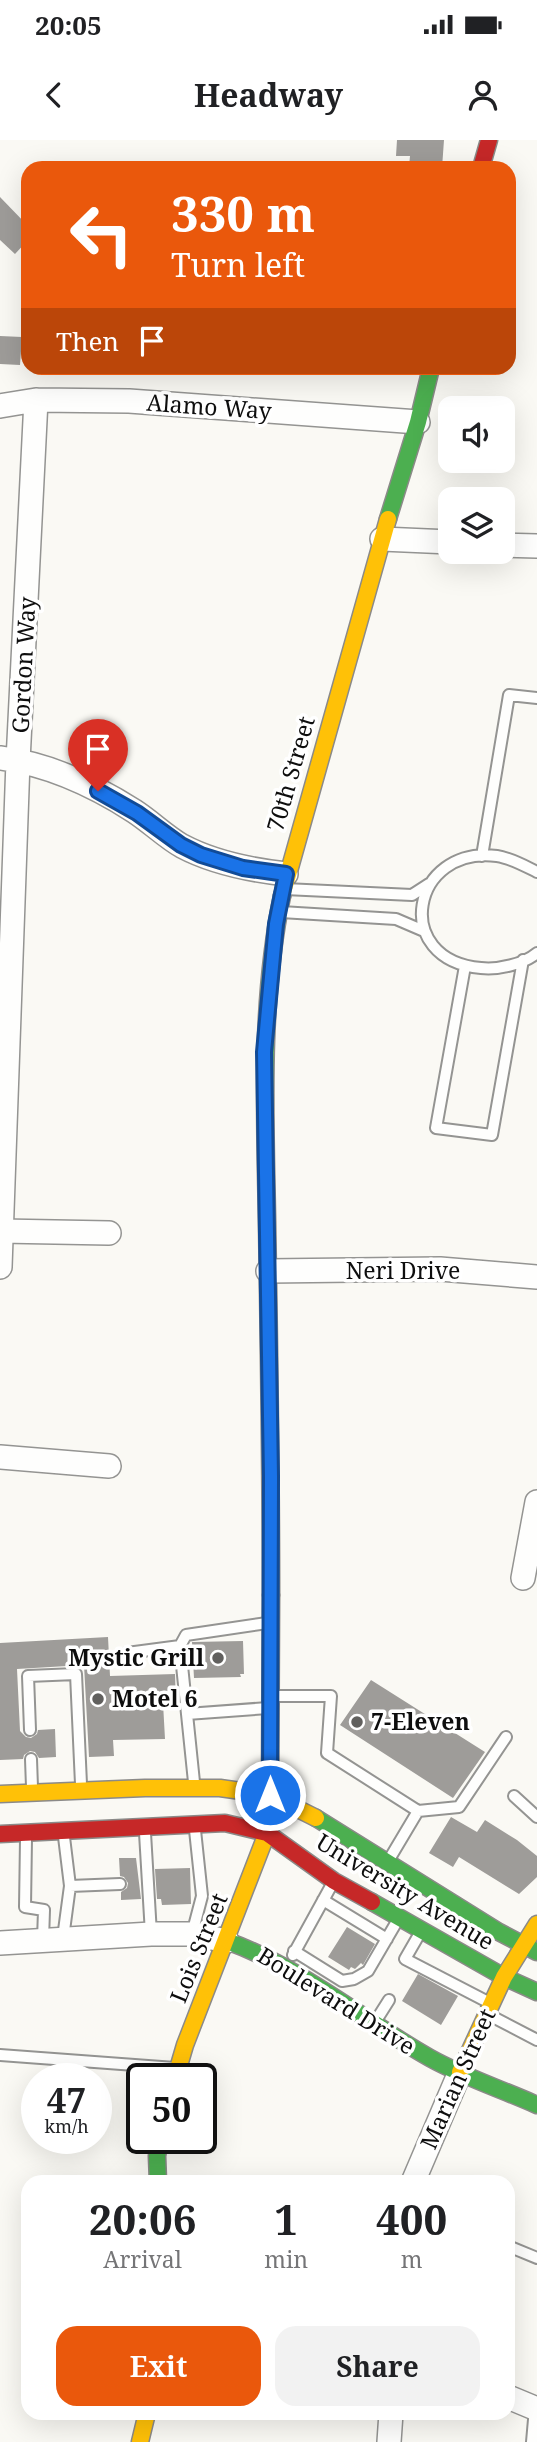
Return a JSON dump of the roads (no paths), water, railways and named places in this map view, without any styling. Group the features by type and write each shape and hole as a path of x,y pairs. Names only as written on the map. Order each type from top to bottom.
{"main road":[{"path":"483,161 489,140"},
{"name":"70th Street","path":"267,1833 270,1795 271,1476 264,1052 278,912 284,881 429,375"},
{"name":"University Avenue","path":"0,1794 220,1788 270,1795 326,1823 537,1952"},
{"name":"University Avenue","path":"0,1834 225,1823 267,1833 334,1881 421,1930 452,1966 504,1977 537,1992"},
{"name":"Lois Street","path":"180,2063 267,1833"},
{"name":"Marian Street","path":"460,2072 504,1977 537,1924"},
{"name":"Boulevard Drive","path":"227,1941 256,1950 287,1967 431,2059 537,2105"},
{"path":"157,2154 158,2175"},
{"path":"140,2442 146,2420"}],"street":[{"name":"Alamo Way","path":"0,406 36,400 129,401 418,422"},
{"name":"Gordon Way","path":"0,1267 9,760 36,400"},
{"path":"382,539 438,541"},
{"path":"515,545 537,546"},
{"path":"9,760 51,771 114,799 181,845 201,855 284,881"},
{"path":"2,1231 109,1234"},
{"name":"Neri Drive","path":"268,1271 440,1269 537,1277"},
{"path":"0,1457 109,1466"},
{"path":"523,1578 537,1502"},
{"name":"Boulevard Drive","path":"0,1943 151,1934 192,1934 227,1941"},
{"name":"Marian Street","path":"416,2175 460,2072"},
{"path":"515,2401 536,2409"},
{"path":"389,2442 391,2420"}],"lane":[{"path":"482,856 509,695 537,698"},
{"path":"284,881 412,895 429,884 447,866 482,856 509,859 537,872"},
{"path":"429,884 421,907 424,931 437,951 446,959 465,966 487,969 523,960 537,953"},
{"path":"278,912 396,919 424,931"},
{"path":"465,966 436,1128 492,1135 523,960"},
{"path":"195,1788 180,1647 186,1635 271,1623"},
{"path":"127,1653 180,1647"},
{"path":"30,1730 28,1676 76,1674 81,1791"},
{"path":"187,1714 331,1696 327,1753 418,1811 459,1807 506,1737"},
{"path":"31,1759 33,1793"},
{"path":"514,1796 537,1817"},
{"path":"388,1861 418,1811"},
{"path":"192,1934 202,1896 194,1824"},
{"path":"145,1827 143,1883 151,1934"},
{"path":"53,1939 70,1886 63,1831"},
{"path":"26,1833 25,1907 44,1910 53,1939"},
{"path":"287,1967 334,1881"},
{"path":"70,1886 120,1884"},
{"path":"323,1900 387,1939"},
{"path":"294,1951 342,1981 354,1979 368,1972 399,1918"},
{"path":"421,1930 405,1959 452,1966 489,2009 537,2040"},
{"path":"374,2025 389,2000"},
{"path":"0,2055 126,2069"},
{"path":"515,2249 537,2258"},
{"path":"532,2442 536,2409"}],"place":[{"name":"Mystic Grill","path":"218,1658"},
{"name":"Motel 6","path":"98,1699"},
{"name":"7-Eleven","path":"357,1722"}]}
